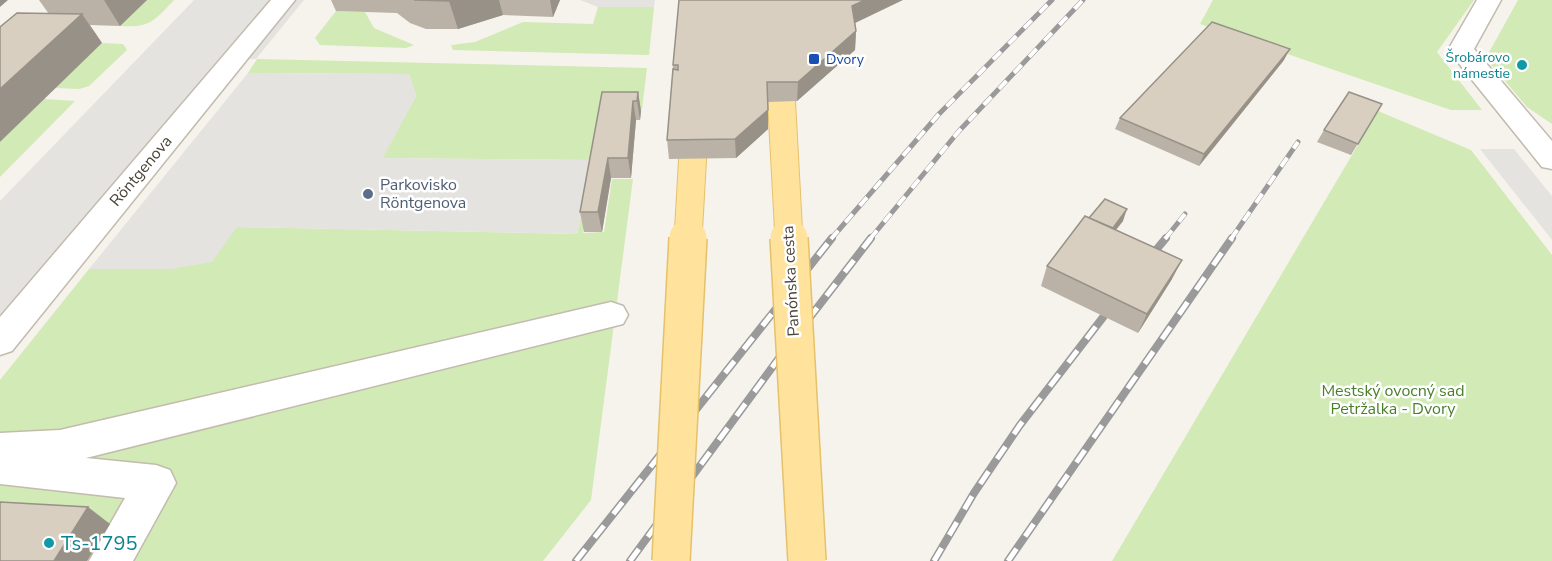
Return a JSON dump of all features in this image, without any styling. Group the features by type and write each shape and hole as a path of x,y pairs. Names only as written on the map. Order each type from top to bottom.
{"main road":[{"name":"Panónska cesta","path":"776,0 807,561"},
{"path":"671,561 697,83"}],"street":[{"name":"Röntgenova","path":"0,341 283,0"},
{"path":"1489,0 1461,50 1552,160"},
{"path":"0,450 60,447 611,315"},
{"path":"0,466 156,483 110,561"}],"green space":[{"path":"147,0 174,0 151,22 138,26 120,26"},
{"path":"1213,0 1474,0 1437,52 1482,110 1451,110 1200,24"},
{"name":"Šrobárovo námestie","path":"1518,0 1552,0 1552,124 1527,107 1488,61 1487,56"},
{"path":"598,7 654,7 649,55 453,50 451,45 475,42 523,22 593,24"},
{"path":"336,11 365,12 374,28 414,45 406,48 320,45 315,38"},
{"path":"102,43 123,44 127,50 89,86 79,89 55,88"},
{"path":"257,59 647,68 642,109 605,110 583,233 604,232 612,179 633,179 591,500 543,561 0,561 0,380 89,269 171,269 237,227 577,234 593,160 382,158 416,96 409,74 248,73"},
{"path":"44,99 75,101 0,177 0,142"},
{"name":"Mestský ovocný sad Petržalka - Dvory","path":"1378,111 1471,150 1552,255 1552,561 1112,561"}],"shaded area":[{"path":"194,0 282,0 0,341 0,201"},
{"path":"295,0 304,0 256,59 246,59"},
{"path":"580,0 655,0 654,7 598,7"},
{"name":"Parkovisko Röntgenova","path":"248,73 409,74 416,96 383,158 594,160 577,234 237,227 212,262 171,269 89,269"},
{"path":"1480,149 1514,149 1552,196 1552,240"}],"building":[{"path":"679,0 865,0 852,6 856,31 798,82 767,82 768,110 735,139 667,140 673,69 678,70 678,65 673,65"},
{"path":"17,13 82,14 0,89 0,27"},
{"path":"1212,22 1290,49 1204,154 1120,118"},
{"path":"602,92 638,92 637,101 633,101 628,158 608,158 598,212 580,212"},
{"path":"1349,92 1382,104 1358,144 1324,130"},
{"path":"1105,199 1127,209 1113,228 1089,218"},
{"path":"1085,216 1182,260 1147,314 1047,266"},
{"name":"Ts-1795","path":"0,502 88,507 54,561 0,561"}],"railway":[{"path":"831,239 939,114 1052,0"},
{"path":"870,239 959,131 1083,0"},
{"path":"1231,239 1298,142"},
{"path":"1165,239 1185,214"},
{"path":"576,561 832,238"},
{"path":"630,561 790,343 871,238"},
{"path":"1147,261 1166,238"},
{"path":"1008,561 1232,238"},
{"path":"934,561 974,493 1020,425 1104,316"}],"place":[{"name":"Dvory","path":"814,59"},
{"name":"Šrobárovo námestie","path":"1522,65"},
{"name":"Parkovisko Röntgenova","path":"368,194"},
{"name":"Ts-1795","path":"49,543"}]}
